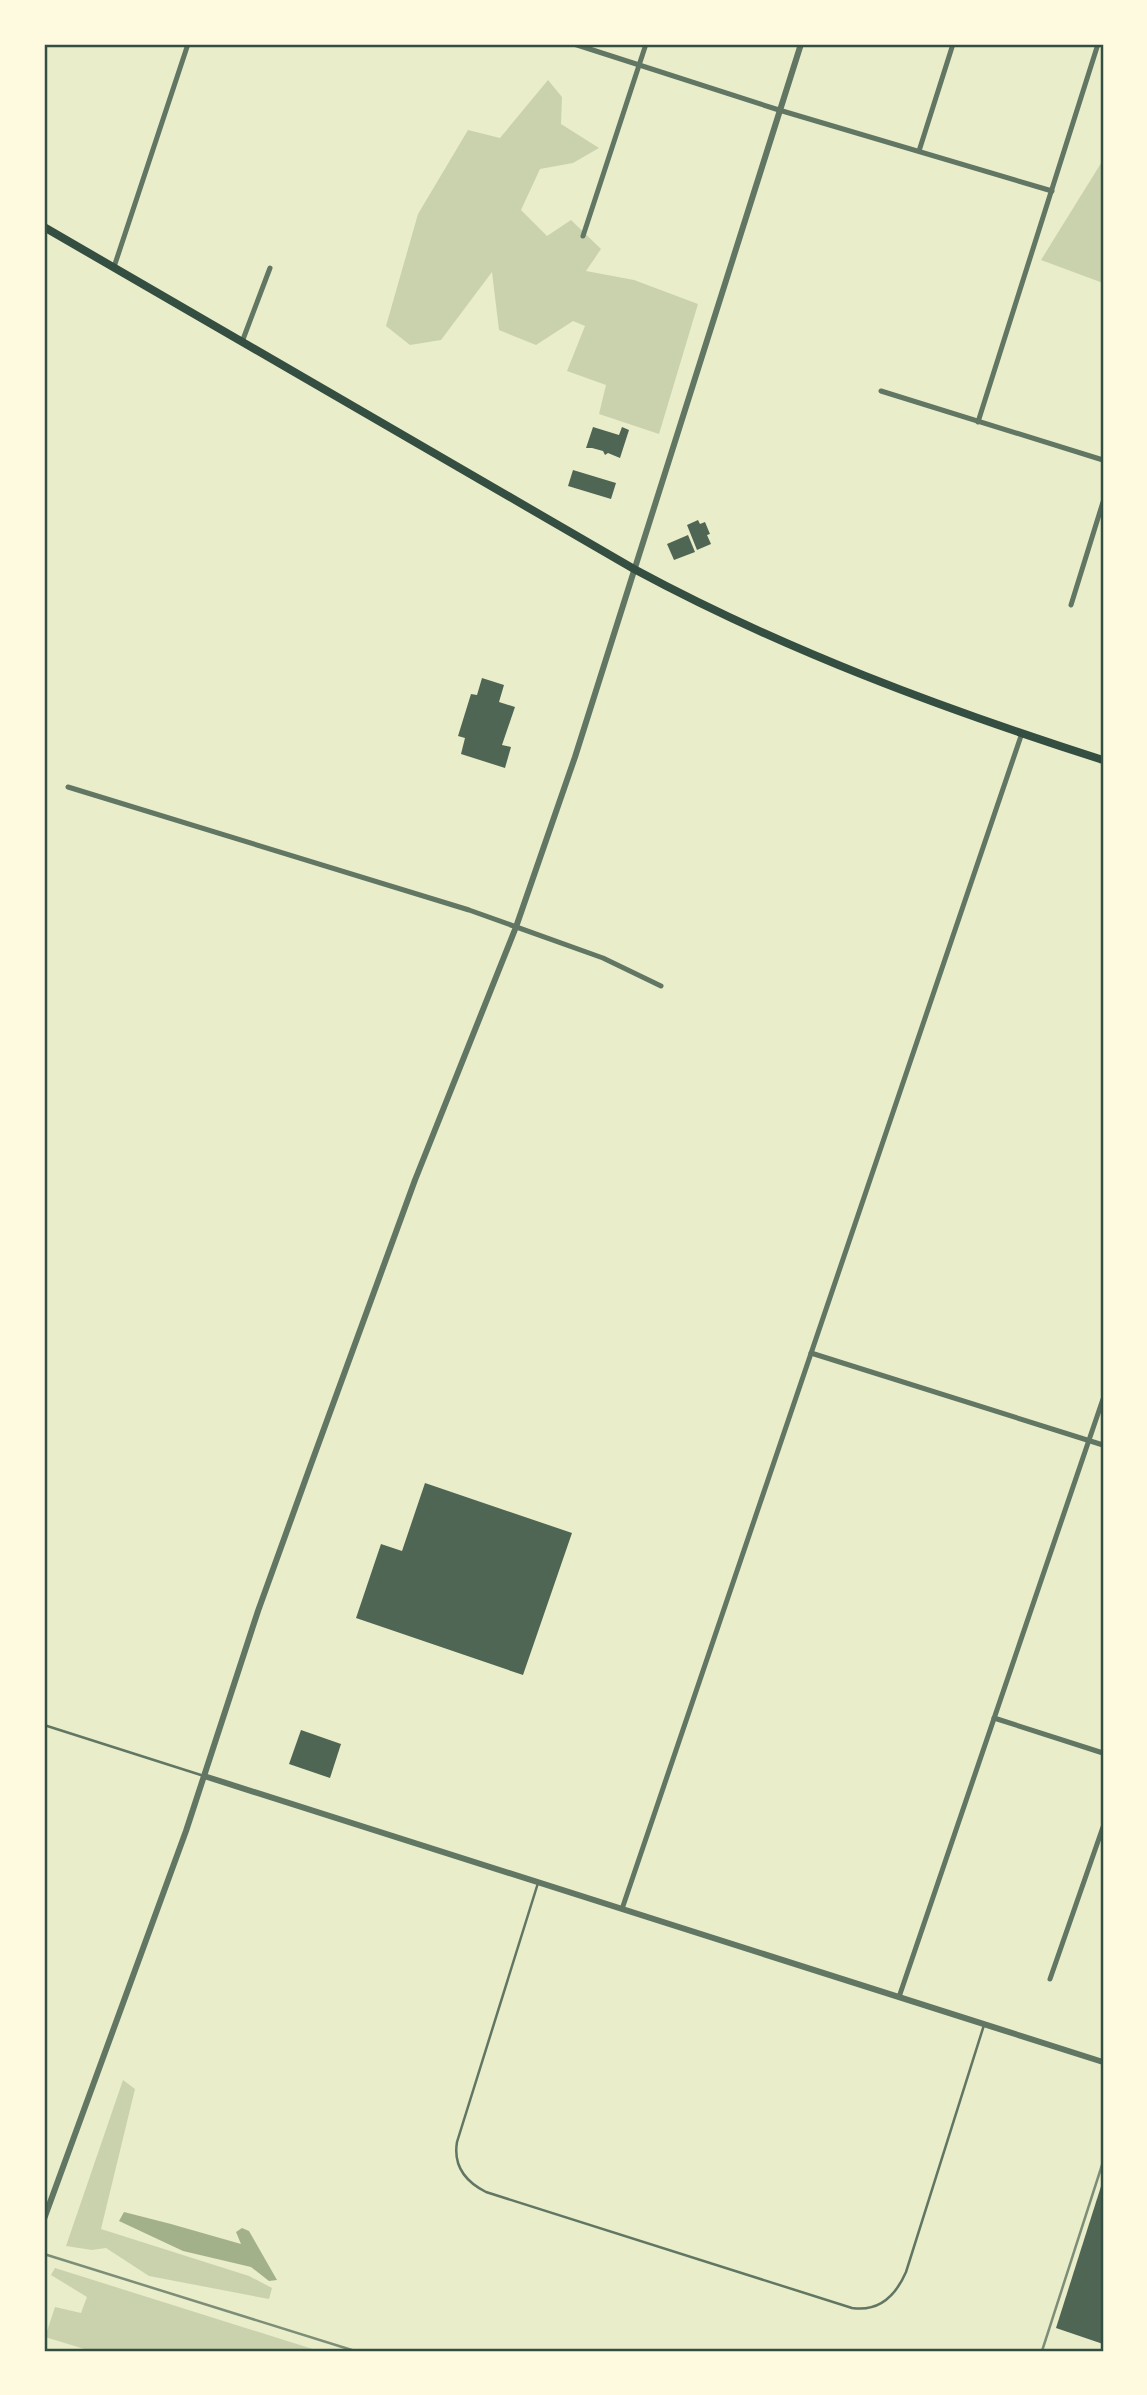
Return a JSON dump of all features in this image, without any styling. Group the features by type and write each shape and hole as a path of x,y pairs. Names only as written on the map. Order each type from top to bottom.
{"main road":[{"path":"44,227 634,569 726,618 897,689 1103,760"}],"street":[{"path":"114,267 188,44"},
{"path":"574,44 779,110 1052,191"},
{"path":"583,236 646,44"},
{"path":"44,2219 155,1920 270,1578 415,1180 516,927 571,768 801,44"},
{"path":"919,152 953,44"},
{"path":"978,422 1098,44"},
{"path":"242,342 270,268"},
{"path":"881,391 1103,460"},
{"path":"1071,605 1103,502"},
{"path":"622,1909 1022,733"},
{"path":"68,787 469,910 603,958 661,986"},
{"path":"811,1353 1103,1445"},
{"path":"899,1997 1103,1399"},
{"path":"994,1718 1103,1753"},
{"path":"204,1776 1103,2062"},
{"path":"1051,1979 1103,1827"}],"lane":[{"path":"44,1725 204,1776"},
{"path":"538,1883 457,2142 457,2163 468,2181 486,2192 852,2308 870,2308 889,2299 897,2291 906,2272 984,2025"}],"shaded area":[{"path":"548,80 562,97 561,124 599,148 573,163 540,169 521,210 547,236 571,220 601,249 586,271 634,280 698,304 659,434 599,414 606,385 567,371 585,326 573,321 536,345 499,330 492,272 441,340 410,345 386,326 418,214 468,130 500,138"},
{"path":"1103,160 1103,283 1041,260"},
{"path":"123,2080 135,2089 101,2229 249,2276 272,2288 269,2299 149,2276 106,2248 92,2250 66,2246"},
{"path":"124,2212 241,2244 236,2232 242,2228 249,2231 277,2280 269,2281 251,2267 183,2251 119,2221"},
{"path":"55,2268 319,2351 91,2351 45,2337 55,2307 81,2313 87,2297 51,2275"}],"building":[{"path":"593,427 619,435 622,427 629,430 620,458 586,448"},
{"path":"573,470 616,483 611,499 568,486"},
{"path":"698,520 700,524 705,522 711,544 697,550 687,525"},
{"path":"688,535 695,552 674,560 667,544"},
{"path":"482,678 504,685 499,702 515,707 502,745 511,747 505,768 461,754 465,738 458,736 471,694 477,695"},
{"path":"425,1483 572,1533 523,1675 356,1618 381,1544 402,1551"},
{"path":"301,1730 341,1744 330,1778 289,1764"},
{"path":"1103,2180 1103,2344 1056,2328"}],"railway":[{"path":"1042,2351 1103,2162"},
{"path":"44,2254 355,2351"}]}
